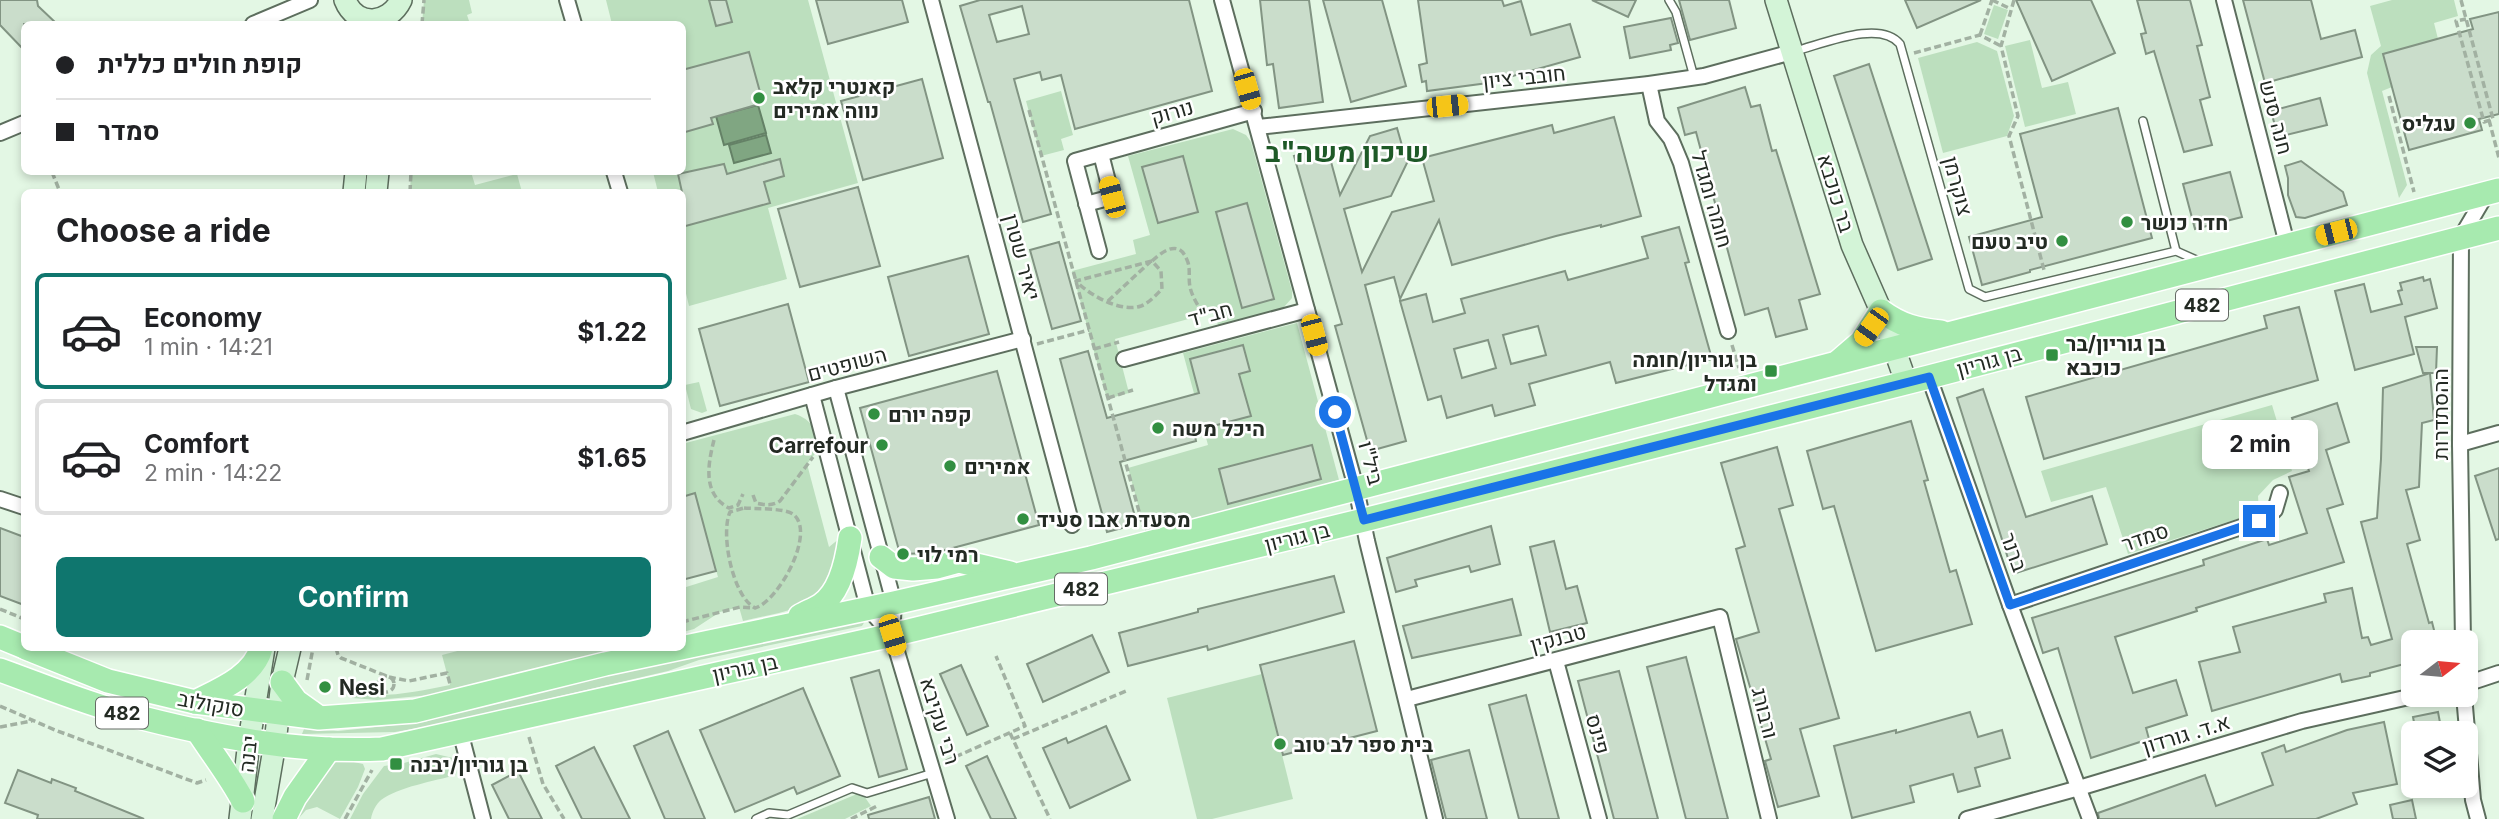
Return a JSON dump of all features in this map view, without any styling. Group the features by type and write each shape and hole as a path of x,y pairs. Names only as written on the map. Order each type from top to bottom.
{"main road":[{"name":"בן גוריון","path":"686,647 1020,575 1147,543 2493,191"},
{"name":"בן גוריון","path":"249,741 329,749 382,748 892,635 1364,520 1929,377 2499,228"},
{"path":"1837,362 1861,342 1881,311 1898,324 1919,330 1951,332"},
{"path":"777,628 823,604 841,576 848,558 850,538"},
{"path":"881,557 894,567 925,568 960,561 1020,575"},
{"name":"סוקולוב","path":"0,637 21,645"},
{"name":"סוקולוב","path":"35,651 108,681 195,702 279,712"},
{"path":"195,702 226,686 257,661 261,651"},
{"name":"בן גוריון","path":"279,712 319,718 415,711 667,651"},
{"name":"סוקולוב","path":"0,670 125,714 249,741"},
{"path":"282,682 296,701 319,718"},
{"path":"197,730 221,767 228,772 242,810"},
{"path":"284,819 295,797 329,749"}],"street":[{"path":"260,21 310,0"},
{"path":"345,0 361,21"},
{"path":"567,0 573,21"},
{"name":"יאיר שטרן","path":"931,0 1072,525"},
{"name":"ביל\"ו","path":"1223,0 1356,488 1435,819"},
{"name":"בר כוכבא","path":"1776,0 1852,245 1881,311 1906,382"},
{"name":"חנה סנש","path":"2224,0 2287,244"},
{"path":"371,21 380,20 397,11"},
{"name":"חובבי ציון","path":"1258,127 1649,84 1694,77 1792,52"},
{"name":"חומה ומגדל","path":"1649,84 1657,121 1671,139 1681,163 1728,331"},
{"name":"נורוק","path":"1099,251 1075,161 1254,111"},
{"path":"0,133 21,123"},
{"path":"1086,204 1112,197 1101,154"},
{"name":"ההסתדרות","path":"2463,630 2460,444 2462,237 2493,191"},
{"name":"חב\"ד","path":"1124,359 1307,310"},
{"name":"השופטים","path":"686,427 1023,339"},
{"name":"ברנר","path":"1929,377 2090,819"},
{"path":"836,388 894,603 892,635"},
{"path":"812,395 868,608 892,635"},
{"path":"2460,444 2499,433"},
{"name":"סמדר","path":"2010,605 2259,521 2275,510 2280,493"},
{"path":"0,499 21,506"},
{"name":"טבנקין","path":"1407,699 1720,617"},
{"name":"ורבורג","path":"1720,617 1769,819"},
{"name":"רבי עקיבא","path":"892,635 947,819"},
{"name":"יבנה","path":"242,810 262,651"},
{"path":"262,819 282,682 289,651"},
{"name":"פינס","path":"1556,661 1599,819"},
{"path":"2478,680 2499,673"},
{"name":"א.ד. גורדון","path":"1967,819 2302,721 2401,699"},
{"path":"2466,707 2473,800 2478,819"},
{"path":"460,731 483,819"}],"lane":[{"path":"1669,0 1676,12 1694,77"},
{"name":"צוקרמן","path":"1792,52 1875,32 1895,37 1904,56 1969,289 1979,296 1985,297 2176,251"},
{"path":"2143,121 2176,251 2193,256 2206,265"},
{"path":"756,819 769,813 788,815 852,788 867,793 933,773"}],"path":[{"path":"422,21 424,0"},
{"path":"1980,35 1992,0 2011,9"},
{"path":"2014,0 2001,46 2018,116 2009,136 2047,282"},
{"path":"2460,0 2466,19 2493,119 2484,122 2456,21 2466,19"},
{"path":"1904,56 1980,35 2001,46"},
{"path":"2389,96 2416,197"},
{"path":"1029,110 1147,543"},
{"path":"2489,120 2499,158"},
{"path":"1108,301 1164,250 1175,248 1182,252 1188,261 1190,289 1204,317"},
{"path":"1076,281 1152,261"},
{"path":"1076,281 1086,293 1131,308 1148,302 1162,289 1161,271 1152,261"},
{"path":"1045,342 1090,330"},
{"path":"1728,331 1744,387"},
{"path":"1094,349 1119,342"},
{"path":"1108,398 1133,390"},
{"path":"686,621 740,607 763,606 791,566 800,540 799,521 793,514 786,511 729,508 721,504 712,492 708,463 715,435 709,437"},
{"path":"752,495 756,503 774,505 817,451"},
{"path":"743,494 740,502 730,512 726,523 726,547 730,565 746,602 755,608"},
{"path":"782,498 781,505 786,511"},
{"path":"0,609 21,618"},
{"path":"309,685 306,678 312,651"},
{"path":"338,651 341,658 393,679 394,686 386,692"},
{"path":"944,761 1026,726 996,656"},
{"path":"386,692 379,689 378,681 383,676 409,681 447,673 450,685"},
{"path":"344,699 349,698 348,694 354,689 400,692"},
{"path":"1013,740 1126,691"},
{"path":"0,706 197,783 228,772"},
{"path":"0,727 33,720"},
{"path":"1010,733 1049,818 1043,819"},
{"path":"529,737 543,784 564,819"},
{"path":"345,819 372,770"},
{"path":"851,819 879,805"}],"shaded area":[{"path":"424,0 469,0 472,13 467,15 469,21 422,21"},
{"name":"קאנטרי קלאב נווה אמירים","path":"606,0 808,0 858,183 768,208 787,279 689,306 686,294 686,189 657,189 654,175 686,175 686,21 611,21"},
{"path":"2392,0 2454,0 2458,16 2434,23 2438,39 2383,54 2392,87 2382,91 2407,185 2399,198 2367,73 2371,55 2381,46 2370,6"},
{"path":"1994,5 2008,10 1998,39 1984,34"},
{"path":"2030,40 2042,88 2068,82 2076,114 2025,127 2005,46"},
{"path":"1977,42 1997,51 2014,116 2007,136 1943,153 1918,58"},
{"path":"1061,91 1073,135 1061,139 1064,150 1041,156 1026,101"},
{"path":"758,105 766,133 724,145 716,116"},
{"path":"1233,129 1246,135 1251,142 1292,298 1283,308 1218,325 1214,312 1115,339 1129,393 1107,399 1072,271 1136,254 1133,240 1150,235 1128,156","holes":["1183,156 1198,212 1158,223 1142,167","1247,203 1274,299 1242,307 1216,213"]},
{"path":"766,135 771,153 734,163 729,145"},
{"path":"411,175 472,175 475,185 517,175 521,189 410,189"},
{"path":"1297,323 1339,480 1146,534 1128,468 1208,445 1183,353"},
{"path":"699,382 707,411 702,413 691,409 686,385"},
{"path":"2272,405 2292,471 2273,480 2258,496 2259,512 2128,554 2106,487 2051,502 2041,471"},
{"path":"795,414 810,423 817,438 817,451 807,464 829,547 840,538 840,547 826,584 808,602 785,612 743,621 739,607 720,612 686,631 686,587 718,577 695,494 686,496 686,443"},
{"path":"865,621 862,626 699,660 668,671 441,724 395,732 302,734 304,729 338,731 425,722 541,689"},
{"path":"457,651 611,651 441,694 377,700 352,698 354,693 390,695 450,685 442,655"},
{"path":"1262,674 1293,799 1212,819 1197,819 1167,698"},
{"path":"436,754 453,758 457,766 456,775 388,795 377,804 371,819 350,819 363,794 384,766"},
{"path":"340,759 363,764 365,769 340,819 317,807 306,810 298,819 308,793 319,776"},
{"path":"857,794 864,796 871,806 845,819 797,819"}],"building":[{"path":"0,0 37,0 38,6 54,21 21,21 21,47 0,25"},
{"path":"709,0 726,0 732,22 716,26"},
{"path":"816,0 902,0 908,22 828,44"},
{"path":"980,0 1189,0 1212,91 1075,129 1061,75 1042,80 1040,72 1014,79 1051,214 1023,222 960,6","holes":["1022,6 1029,34 997,42 989,15"]},
{"path":"1260,0 1309,0 1323,102 1279,108 1273,64 1267,65"},
{"path":"1323,0 1382,0 1406,86 1351,102"},
{"path":"1418,0 1502,0 1504,6 1521,1 1531,35 1570,24 1580,57 1488,83 1427,91 1426,81 1422,82 1419,65 1427,63"},
{"path":"1592,0 1636,0 1628,17"},
{"path":"1679,0 1729,0 1736,28 1690,40"},
{"path":"1905,0 1981,0 1917,28"},
{"path":"2016,0 2091,0 2115,53 2052,81"},
{"path":"2137,0 2190,0 2202,45 2197,46 2210,97 2200,100 2212,145 2184,152 2154,51 2146,54 2141,34 2146,33"},
{"path":"2243,0 2311,0 2321,39 2355,30 2362,57 2265,83"},
{"path":"2499,12 2499,114 2479,119 2482,130 2409,150 2383,54 2473,29 2470,19"},
{"path":"1671,18 1678,43 1670,45 1671,50 1630,58 1624,27"},
{"path":"749,52 763,103 711,118 713,124 686,132 686,69"},
{"path":"1869,64 1932,259 1898,270 1834,76"},
{"path":"922,79 943,158 863,180 841,101"},
{"path":"1745,87 1751,107 1760,105 1772,151 1776,150 1820,294 1799,300 1807,329 1776,337 1768,308 1745,315 1696,132 1685,135 1678,108"},
{"path":"2320,98 2327,125 2278,137 2271,111"},
{"path":"2118,108 2152,238 1982,285 1969,237 2042,217 2020,134"},
{"path":"1614,117 1641,216 1452,265 1439,220 1400,299 1394,277 1365,285 1406,441 1370,451 1335,326 1342,324 1294,156 1327,147 1340,195 1370,136 1397,128 1407,163 1391,196 1344,209 1362,272 1392,212 1434,201 1422,158 1552,125 1554,133"},
{"path":"1183,156 1198,212 1158,223 1142,167"},
{"path":"780,159 784,176 764,182 770,203 686,226 686,189 681,189 678,175 724,164 727,174"},
{"path":"2301,161 2343,192 2347,205 2305,218 2296,217 2288,195 2285,166"},
{"path":"2230,172 2242,217 2195,229 2183,184"},
{"path":"858,187 880,266 800,287 778,209"},
{"path":"1247,203 1274,299 1242,308 1216,212"},
{"path":"1679,227 1689,262 1685,263 1712,359 1616,383 1610,362 1529,384 1535,405 1495,416 1492,405 1447,418 1441,396 1428,400 1400,301 1426,294 1433,322 1465,313 1461,299 1565,271 1568,280 1648,258 1642,237","holes":["1538,326 1546,355 1511,364 1503,335","1488,340 1496,368 1462,378 1454,349"]},
{"path":"1059,242 1081,321 1052,329 1030,250"},
{"path":"968,256 989,334 909,356 888,277"},
{"path":"2423,277 2424,281 2430,279 2437,308 2405,317 2414,354 2355,370 2335,291 2364,284 2371,312 2402,304 2398,291 2402,290 2400,283"},
{"path":"788,304 809,382 720,406 699,329"},
{"path":"2299,307 2318,380 2044,459 2026,397 2267,328 2264,316"},
{"path":"1243,345 1250,371 1239,374 1251,416 1194,431 1196,441 1120,462 1137,524 1107,532 1060,359 1088,351 1107,418 1199,393 1190,359"},
{"path":"2416,347 2437,347 2436,373 2423,373"},
{"name":"אמירים","path":"997,371 1039,525 934,553 900,554 860,408"},
{"path":"2430,373 2434,420 2422,423 2419,487 2406,490 2420,540 2407,544 2429,623 2432,622 2434,630 2401,630 2401,665 2342,682 2340,674 2212,711 2199,662 2240,652 2233,627 2326,602 2324,594 2352,588 2362,638 2368,637 2371,645 2392,639 2361,522 2377,518 2383,388"},
{"path":"1983,389 2026,517 2092,496 2107,544 2013,574 1957,398"},
{"path":"2337,403 2349,442 2326,450 2343,504 2327,509 2344,562 2196,608 2197,611 2115,637 2133,693 2176,680 2187,715 2146,728 2149,739 2091,758 2058,648 2043,653 2032,618 2204,565 2203,560 2267,539 2269,545 2307,533 2289,477 2309,471 2292,418"},
{"path":"1911,421 1928,480 1924,481 1950,572 1956,570 1972,624 1876,651 1834,506 1823,509 1807,451"},
{"path":"1312,445 1321,479 1228,504 1219,469"},
{"path":"1777,447 1793,505 1779,509 1839,718 1800,729 1819,796 1778,807 1765,761 1771,759 1736,639 1759,632 1736,549 1745,546 1721,463"},
{"path":"2499,468 2499,539 2496,540 2475,476"},
{"path":"695,493 716,571 686,579 686,496"},
{"path":"1491,526 1500,564 1471,572 1469,566 1415,580 1417,586 1396,592 1387,558"},
{"path":"0,528 21,536 21,604 0,596"},
{"path":"1554,541 1566,589 1577,586 1587,623 1550,632 1530,547"},
{"path":"1334,576 1344,612 1208,650 1207,646 1128,666 1119,633 1198,612 1198,609"},
{"path":"1512,599 1521,635 1412,658 1403,626"},
{"path":"1092,635 1109,672 1043,702 1027,664"},
{"path":"1354,641 1377,731 1283,755 1260,665"},
{"path":"1686,657 1728,819 1686,819 1647,667"},
{"path":"961,665 988,726 967,735 940,674"},
{"path":"879,670 907,769 879,777 851,678"},
{"path":"1619,671 1658,819 1614,819 1578,681"},
{"path":"803,688 840,776 797,794 794,787 735,812 700,730"},
{"path":"1526,695 1559,819 1519,819 1489,705"},
{"path":"1970,712 1978,737 2002,730 2010,758 1975,768 1980,786 1958,792 1953,774 1910,786 1914,802 1852,818 1834,746 1896,730 1896,733"},
{"path":"2438,712 2440,721 2414,721 2413,717"},
{"path":"2384,722 2397,784 2353,793 2357,804 2316,819 2099,819 2098,813 2205,775 2216,806 2273,785 2262,753 2284,745 2286,752 2347,730"},
{"path":"1106,726 1130,780 1070,808 1043,748 1066,738 1068,743"},
{"path":"668,731 705,819 665,819 634,746"},
{"path":"594,747 630,819 582,819 556,766"},
{"path":"1469,750 1487,819 1446,819 1431,760"},
{"path":"987,756 1016,819 991,819 966,766"},
{"path":"18,770 51,783 52,779 76,788 75,791 144,819 37,819 38,815 5,803"},
{"path":"518,771 542,819 509,819 492,785"},
{"path":"929,797 935,819 869,819 868,815"},
{"path":"2412,800 2416,819 2393,819 2390,805"}],"place":[{"name":"קאנטרי קלאב נווה אמירים","path":"759,98"},
{"name":"עגליס","path":"2470,123"},
{"name":"חדר כושר","path":"2127,222"},
{"name":"טיב טעם","path":"2062,241"},
{"name":"בן גוריון/בר כוכבא","path":"2052,355"},
{"name":"בן גוריון/חומה ומגדל","path":"1771,371"},
{"name":"קפה יורם","path":"874,414"},
{"name":"היכל משה","path":"1158,428"},
{"name":"Carrefour","path":"882,445"},
{"name":"אמירים","path":"950,466"},
{"name":"מסעדת אבו סעיד","path":"1023,519"},
{"name":"רמי לוי","path":"903,554"},
{"name":"Nesi","path":"325,687"},
{"name":"בית ספר לב טוב","path":"1280,744"},
{"name":"בן גוריון/יבנה","path":"396,764"}],"district":[{"name":"שיכון משה\"ב","path":"1347,152"}],"route":[{"path":"1335,412 1364,520 1929,377 2010,605 2259,521"}]}
